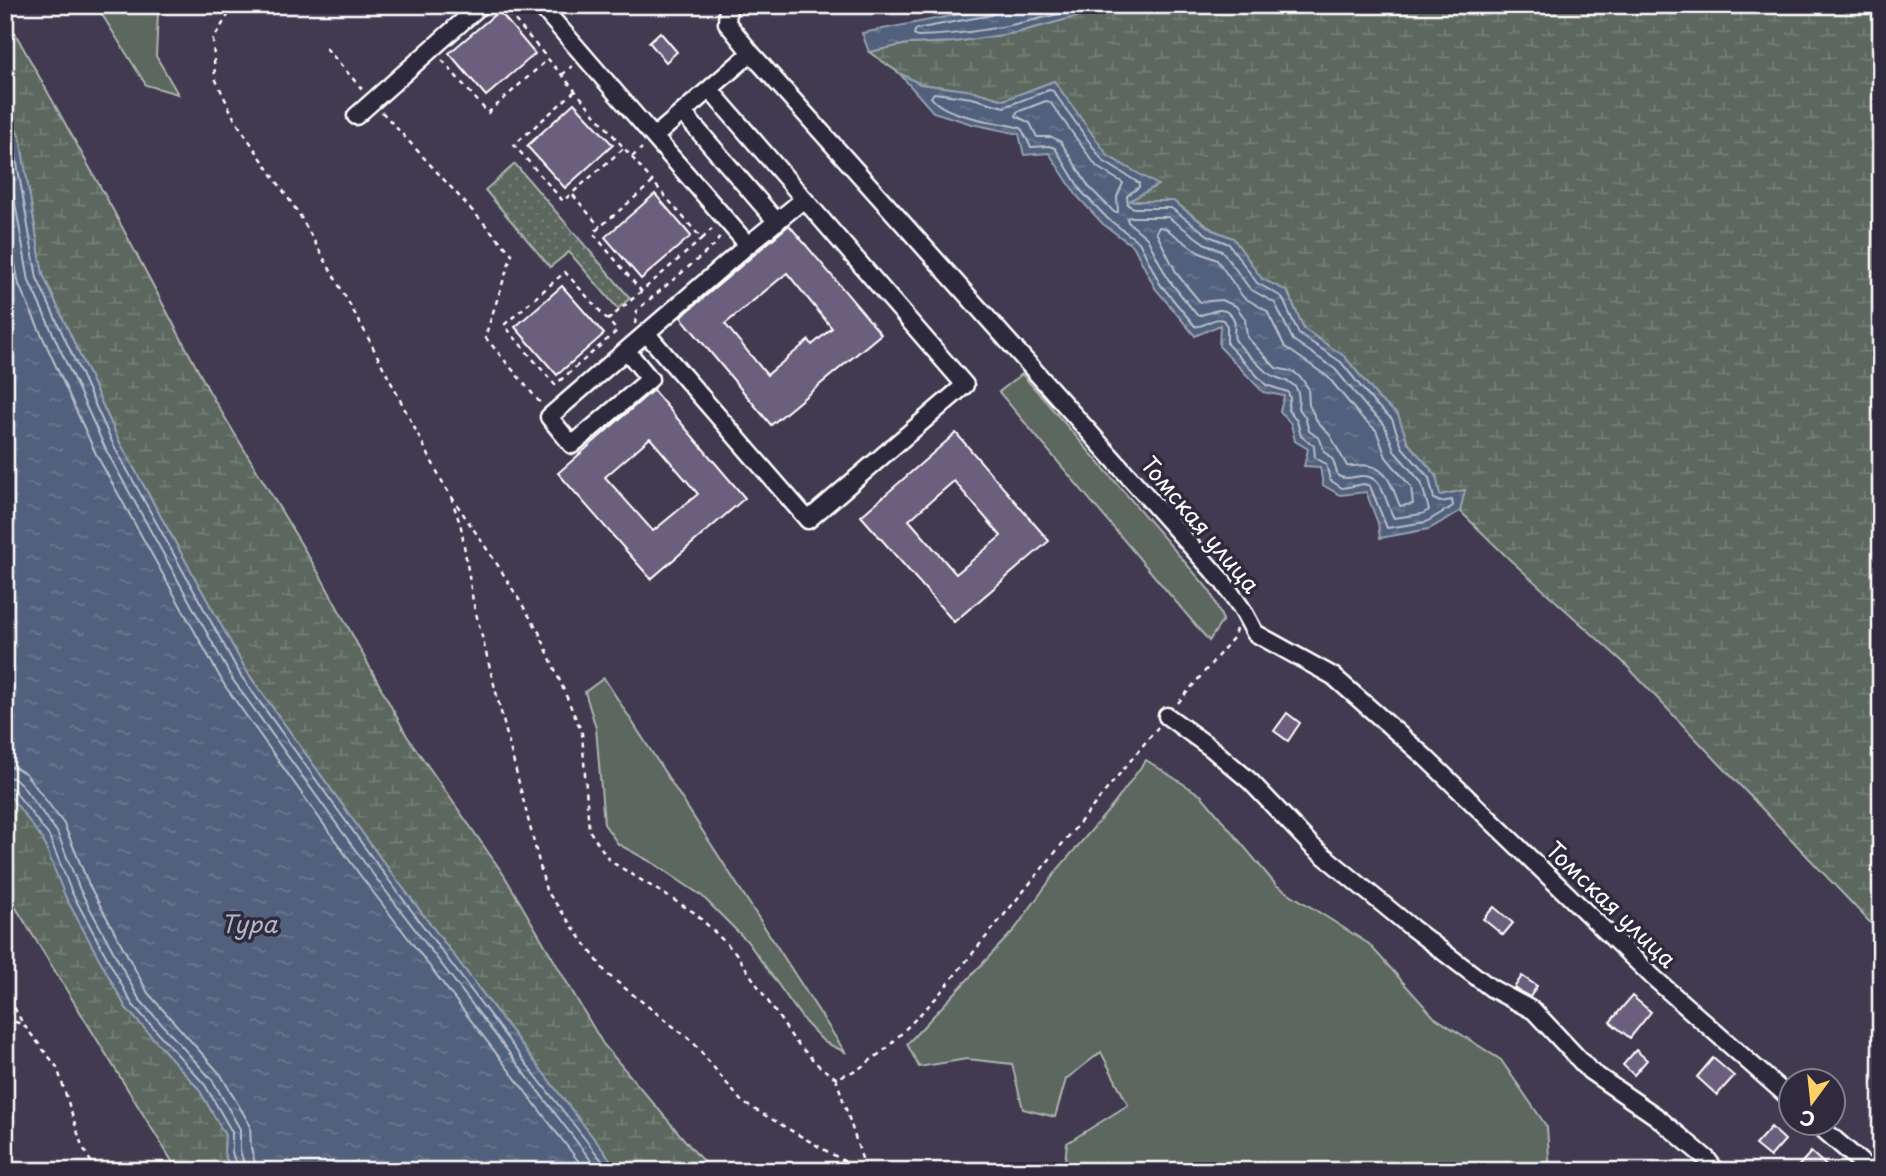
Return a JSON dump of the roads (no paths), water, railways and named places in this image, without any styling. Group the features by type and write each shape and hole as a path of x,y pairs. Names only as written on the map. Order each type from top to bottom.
{"street":[{"path":"356,116 481,5"},
{"path":"540,5 748,245"},
{"name":"Томская улица","path":"728,5 727,23 751,53 1214,572 1242,609 1255,633 1333,676 1425,757 1654,978 1778,1088"},
{"path":"654,137 751,53"},
{"path":"641,330 808,520 965,385 710,90"},
{"path":"683,113 777,222"},
{"path":"626,351 650,379 572,445 549,417 626,351 641,330 804,199"},
{"path":"1167,716 1251,782 1312,846 1491,988 1534,1011 1590,1071 1657,1117 1707,1159 1716,1171"},
{"path":"1833,1138 1871,1171"}],"water":[{"path":"1008,5 1120,5 1015,33 954,42 907,44 869,52 862,33"},
{"path":"899,73 920,84 973,91 1004,100 1054,81 1108,156 1158,185 1129,201 1173,201 1212,230 1233,238 1262,279 1287,291 1304,329 1345,357 1379,399 1398,415 1408,443 1436,475 1440,495 1465,490 1460,511 1429,529 1380,538 1378,523 1366,492 1340,495 1323,485 1320,467 1304,466 1308,449 1295,441 1291,424 1280,411 1284,396 1263,392 1219,346 1220,325 1195,336 1155,288 1134,247 1103,224 1077,196 1049,153 1024,155 1019,134 933,112"},
{"name":"Тура","path":"5,102 20,138 43,275 120,443 247,672 381,859 619,1171 232,1171 224,1153 225,1135 199,1089 126,1008 65,896 43,840 5,789"}]}
